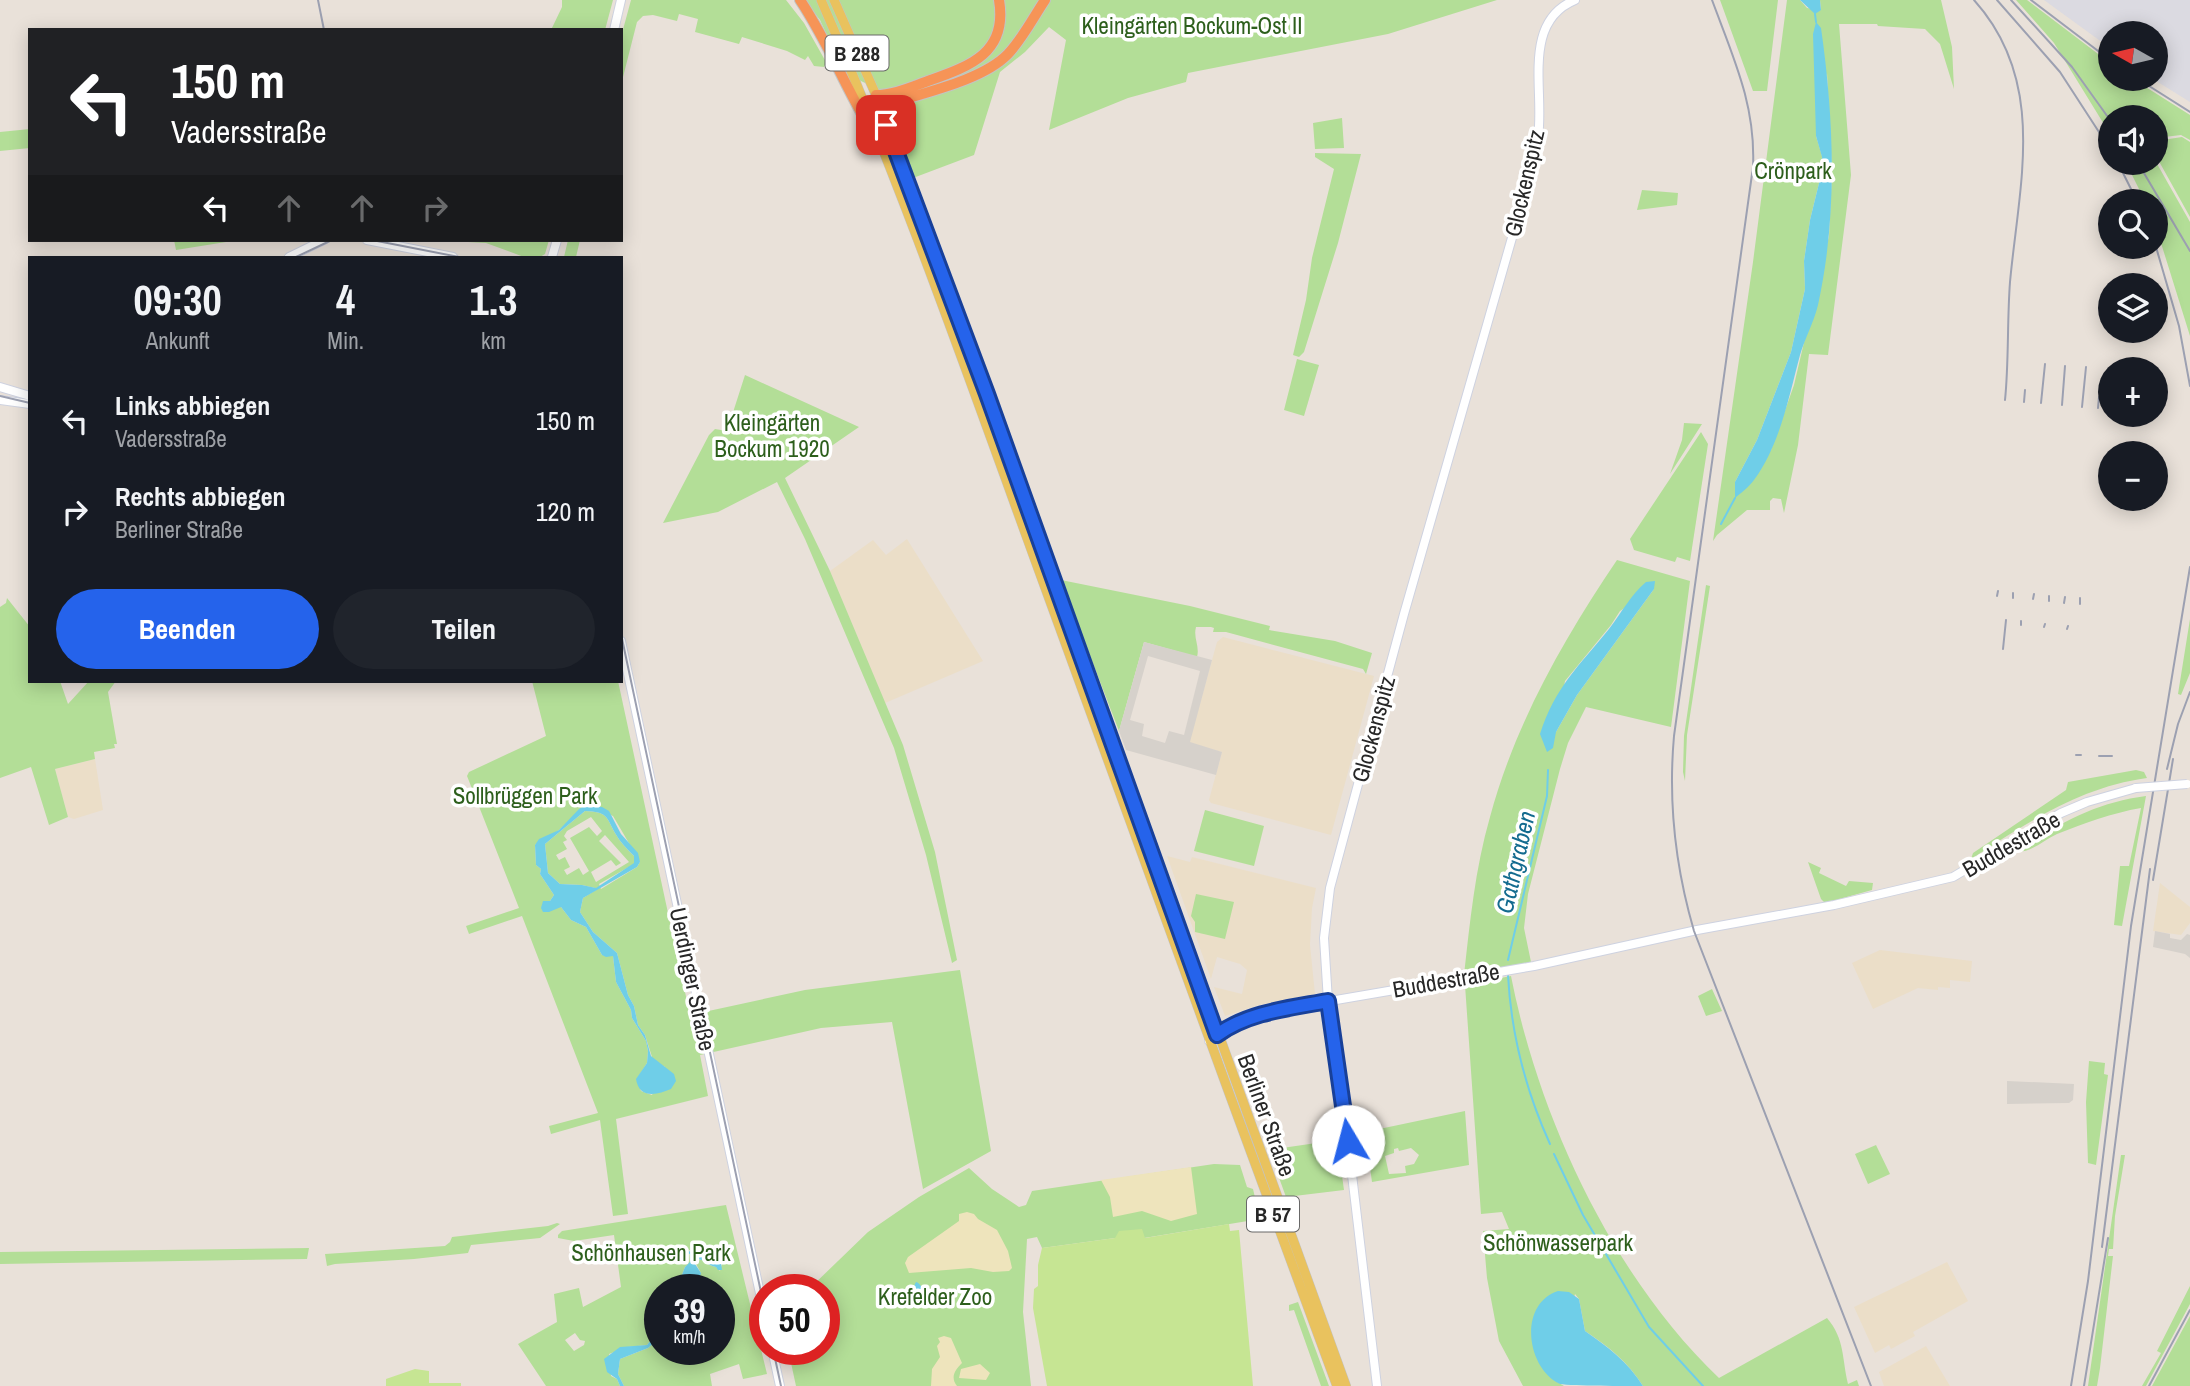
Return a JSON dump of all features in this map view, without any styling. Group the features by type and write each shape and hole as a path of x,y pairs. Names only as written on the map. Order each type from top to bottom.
{"highway":[{"path":"800,0 816,24 867,125 887,144"},
{"path":"876,95 891,94 951,72 986,54 999,29 999,0"},
{"path":"880,107 996,64 1016,45 1045,0"},
{"path":"887,144 893,115 898,107 915,96"}],"main road":[{"path":"614,28 621,0"},
{"name":"Berliner Straße","path":"821,0 870,117 887,144 987,394 1346,1386"},
{"name":"Berliner Straße","path":"834,0 876,95 887,144 972,387 1209,1041 1338,1386"},
{"name":"Glockenspitz","path":"1375,1386 1353,1177 1328,1001 1324,938 1330,888 1524,196 1538,136 1544,29 1549,18 1562,5 1575,0"},
{"path":"863,97 873,106 880,107"},
{"path":"291,256 320,242"},
{"path":"377,242 448,256"},
{"path":"0,387 28,395"},
{"path":"0,400 28,404"},
{"name":"Uerdinger Straße","path":"623,650 756,1274"},
{"name":"Buddestraße","path":"1209,1041 1228,1027 1272,1011 1534,966 1707,928 1834,905 1953,877 2061,813 2087,802 2136,788 2188,784"},
{"path":"775,1365 780,1386"}],"shaded area":[{"path":"2044,0 2190,0 2190,102 2168,88 2168,21 2098,21 2098,39"},
{"path":"907,539 983,661 885,703 830,571 873,540 886,555"},
{"path":"1223,637 1374,676 1331,835 1211,803 1209,800 1222,752 1189,743 1217,642"},
{"path":"1144,642 1212,660 1190,742 1222,752 1216,775 1126,750 1119,731","holes":["1148,656 1200,671 1184,735 1169,731 1165,743 1142,736 1144,724 1130,720"]},
{"path":"95,759 103,810 74,819 68,817 55,769"},
{"path":"1167,856 1190,862 1192,857 1316,888 1310,945 1315,994 1259,1005 1225,1016 1214,987 1242,994 1247,970 1240,964 1217,957 1211,979"},
{"path":"2160,883 2190,907 2190,923 2181,935 2153,931"},
{"path":"2155,931 2181,940 2187,934 2190,935 2190,958 2185,954 2153,947"},
{"path":"1880,950 1972,961 1970,982 1950,980 1950,988 1938,987 1938,990 1918,988 1873,1009 1852,963"},
{"path":"2007,1081 2074,1084 2073,1100 2069,1103 2007,1104"},
{"path":"1947,1262 1968,1301 1913,1332 1915,1336 1891,1349 1889,1345 1875,1353 1854,1307"},
{"path":"1926,1346 1950,1386 1884,1386 1879,1372"}],"green space":[{"path":"562,0 613,0 606,28 552,28 562,7"},
{"path":"631,0 786,0 804,23 826,62 824,67 814,66 808,56 805,60 787,51 742,37 739,44 695,32 698,19 679,14 677,21 653,15 643,16 637,22 623,77 623,30"},
{"name":"Kleingärten Bockum-Ost II","path":"804,0 1497,0 1388,34 1188,73 1186,82 1128,98 1049,130 1066,40 1049,27 1025,52 1000,72 974,155 913,178 880,90 844,73 820,20"},
{"path":"1720,0 1778,0 1767,91 1753,91"},
{"name":"Crönpark","path":"1787,0 1800,0 1807,8 1821,10 1820,0 1941,0 1952,47 1954,89 1940,44 1925,29 1877,24 1839,24 1851,175 1828,355 1809,354 1798,445 1784,513 1781,499 1773,498 1770,501 1770,510 1747,510 1713,541","holes":["1827,73 1832,172 1829,236 1794,385 1771,450 1735,482 1757,440 1791,352 1805,289 1804,261 1810,220 1821,175 1822,156 1816,136"]},
{"path":"2016,0 2027,0 2098,54 2098,91 2152,91 2190,115 2190,140 2181,135 2168,137 2168,105 2098,105 2098,114 2054,43"},
{"path":"1342,118 1344,148 1315,149 1313,123"},
{"path":"28,129 28,148 0,151 0,132"},
{"path":"2182,137 2190,142 2190,217 2167,175 2168,139"},
{"path":"1315,153 1361,154 1338,243 1304,352 1299,357 1293,355 1306,300 1312,258 1334,169 1315,157"},
{"path":"2132,175 2163,175 2190,222 2190,336 2166,259 2168,189 2139,189"},
{"path":"1642,190 1678,193 1677,205 1637,210"},
{"path":"174,242 226,242 176,250"},
{"path":"468,242 548,242 545,254 542,256 521,256 486,243"},
{"path":"568,242 580,242 576,256 564,256"},
{"path":"1297,359 1319,365 1304,416 1284,410"},
{"name":"Kleingärten Bockum 1920","path":"745,375 859,427 785,478 830,571 903,745 935,852 957,960 952,963 926,855 894,748 805,539 777,482 718,512 663,523 709,435 715,429 727,431"},
{"path":"1684,423 1702,424 1670,474 1682,440"},
{"path":"1701,432 1708,444 1690,561 1677,557 1675,562 1634,550 1630,539"},
{"path":"1617,560 1690,581 1671,727 1586,707 1568,743 1528,894 1524,928 1531,962 1464,975 1480,856 1500,783 1543,684 1578,621","holes":["1654,589 1577,695 1556,732 1565,681 1620,611"]},
{"path":"1061,580 1190,606 1270,626 1269,630 1335,641 1372,653 1366,674 1363,669 1226,632 1213,632 1214,628 1211,627 1196,627 1197,657 1144,642 1119,731"},
{"path":"1706,585 1710,586 1687,735 1685,781 1684,736"},
{"path":"7,598 28,624 28,683 61,683 68,704 87,683 115,683 108,692 117,744 114,744 115,748 94,752 95,759 55,769 68,817 49,825 31,767 0,778 0,607 6,603"},
{"path":"2190,619 2190,673 2181,695 2178,694"},
{"name":"Sollbrüggen Park","path":"533,683 618,683 690,1015 805,990 960,970 991,1151 923,1189 892,1022 821,1028 700,1055 708,1096 616,1119 628,1214 613,1216 600,1120 551,1134 549,1126 598,1113 522,916 469,934 466,926 519,908 467,776 469,772 546,736","holes":["586,805 613,816 640,862 637,867 601,889 599,884 634,864 634,856 602,814 585,811 545,844 548,873 560,884 582,885 596,890 583,898 580,912 593,932 617,953 638,1025 645,1035 653,1060 665,1067 652,1095 641,1091 637,1079 647,1063 648,1051 646,1041 616,982 613,956 602,955 586,927 571,920 561,907 543,902 550,901 554,895 540,874 541,869 536,865 535,845 559,830","591,817 602,831 597,836 589,827 570,838 589,871 583,875 579,868 567,875 564,870 570,867 565,857 559,860 556,855 567,849 563,842 567,840 564,836 567,831","605,835 629,862 596,882 591,872 611,860 616,866 621,863 599,841"]},
{"path":"2136,770 2144,772 2147,778 2099,789 2055,808 1971,859 1973,853 2066,790 2068,782"},
{"path":"2146,796 2122,926 2114,925 2120,866 2129,866 2141,808 2088,822 2057,834 2028,850 2017,852 2047,832 2094,809"},
{"path":"1205,810 1264,826 1254,866 1194,851"},
{"path":"1808,862 1821,868 1819,873 1846,886 1849,881 1873,883 1872,890 1825,903 1821,899"},
{"path":"1196,894 1234,902 1225,939 1195,932 1195,922 1191,916"},
{"name":"Schönwasserpark","path":"1511,976 1540,1085 1586,1193 1614,1244 1646,1293 1681,1338 1719,1378 1827,1318 1840,1342 1848,1384 1857,1380 1859,1386 1643,1386 1617,1356 1585,1331 1579,1299 1575,1294 1554,1380 1564,1386 1523,1386 1499,1341 1487,1278 1483,1231 1509,1229 1502,1212 1481,1214 1465,985"},
{"path":"1712,989 1722,1011 1706,1016 1698,996"},
{"path":"2089,1061 2105,1063 2104,1074 2108,1075 2096,1165 2088,1163 2086,1102"},
{"path":"1465,1111 1469,1165 1372,1182 1365,1132","holes":["1398,1148 1399,1151 1411,1148 1419,1155 1414,1164 1405,1166 1406,1173 1389,1174 1385,1156 1394,1153 1394,1149"]},
{"path":"1337,1140 1344,1190 1286,1197 1269,1150"},
{"path":"1876,1145 1890,1174 1868,1184 1855,1154"},
{"path":"2121,1155 2125,1155 2115,1216 2113,1249 2109,1249 2108,1256 2113,1256 2100,1368 2097,1386 2088,1386"},
{"name":"Krefelder Zoo","path":"1214,1164 1240,1165 1247,1187 1253,1189 1260,1219 1144,1238 1115,1238 1042,1248 1037,1237 1027,1239 1023,1312 1031,1386 796,1386 791,1365 840,1365 840,1274 825,1274 868,1232 919,1197 969,1168 992,1189 1019,1207 1026,1205 1032,1191"},
{"name":"Schönhausen Park","path":"726,1205 749,1300 749,1365 765,1365 767,1374 743,1379 739,1364 710,1374 712,1386 624,1386 618,1374 620,1359 644,1350 644,1365 735,1365 735,1274 700,1274 697,1259 720,1271 720,1255 708,1248 700,1253 689,1250 690,1263 682,1274 644,1274 644,1345 628,1347 609,1354 611,1376 617,1379 620,1386 546,1386 518,1344 557,1322 554,1294 579,1288 583,1307 621,1287 614,1235 574,1241 558,1238 562,1231","holes":["575,1333 580,1340 585,1341 584,1345 574,1351 565,1340"]},
{"path":"560,1224 540,1238 471,1245 468,1253 327,1266 325,1254 445,1246 452,1237"},
{"path":"1229,1224 1230,1231 1239,1230 1253,1386 1047,1386 1033,1308 1042,1248 1115,1238 1119,1231 1142,1229 1145,1238"},
{"path":"309,1248 307,1259 0,1264 0,1252"},
{"path":"2190,1286 2190,1304 2146,1386 2142,1386 2161,1353 2157,1351"},
{"path":"1298,1302 1329,1386 1321,1386 1294,1310 1289,1311 1289,1305"},
{"path":"2190,1316 2190,1386 2152,1386"},
{"path":"415,1369 429,1371 429,1383 461,1383 461,1386 386,1386 386,1379"}],"sand":[{"path":"1191,1167 1197,1214 1171,1221 1142,1211 1113,1217 1110,1197 1101,1180"},
{"path":"967,1212 997,1230 1008,1251 1012,1268 1009,1271 993,1272 971,1268 909,1273 905,1263 908,1257 959,1221 959,1214"},
{"path":"938,1338 951,1338 962,1363 954,1374 957,1386 931,1386 932,1369 940,1357"},
{"path":"980,1364 990,1373 986,1380 959,1378 961,1369"}],"water":[{"path":"1800,0 1820,0 1821,10 1815,14"},
{"path":"1816,22 1821,28 1831,132 1831,201 1824,271 1816,311 1800,355 1777,436 1754,480 1735,498 1735,482 1757,440 1791,352 1805,289 1804,261 1822,157 1816,136 1813,34"},
{"path":"1655,581 1654,589 1577,695 1556,732 1553,748 1547,752 1540,734 1561,690 1635,593 1646,582"},
{"path":"586,805 602,807 609,811 621,834 638,853 640,862 637,867 583,898 580,912 593,932 617,953 628,995 634,1006 638,1025 645,1035 651,1056 674,1074 676,1081 671,1089 660,1093 645,1093 638,1085 636,1079 647,1063 648,1051 646,1041 616,982 613,956 602,955 586,927 571,920 561,907 549,912 543,912 541,908 543,901 550,901 554,895 540,874 541,869 536,865 535,845 539,839 559,830","holes":["585,811 602,814 607,819 634,856 634,863 596,888 560,884 548,873 545,844"]},
{"path":"708,1248 720,1255 722,1270 697,1259 695,1264 701,1274 682,1274 690,1262 690,1254 686,1253 687,1251 700,1253"},
{"path":"916,1282 923,1291 925,1303 919,1305 910,1301 907,1306 903,1303 903,1294 907,1297 912,1294 916,1299 919,1297 914,1286"},
{"path":"1558,1291 1569,1292 1579,1299 1585,1331 1617,1356 1643,1386 1560,1384 1549,1376 1534,1351 1532,1322 1545,1298"},
{"path":"644,1345 644,1350 620,1359 618,1374 624,1386 620,1386 617,1379 607,1372 604,1359 620,1347"}],"waterway":[{"path":"1815,14 1816,22"},
{"path":"1721,524 1735,498"},
{"name":"Gathgraben","path":"1508,960 1547,796 1548,770"},
{"name":"Gathgraben","path":"1508,975 1512,1018 1521,1061 1550,1144"},
{"name":"Gathgraben","path":"1554,1154 1583,1215 1649,1327 1703,1386"}],"tram line":[{"path":"318,0 324,28"},
{"path":"1712,0 1747,102 1753,144 1753,167 1674,736 1672,786 1675,834 1682,883 1694,931 1871,1386"},
{"path":"298,256 328,242"},
{"path":"382,242 454,256"},
{"path":"0,396 28,403"},
{"path":"623,643 757,1274"},
{"path":"776,1365 781,1386"}],"railway":[{"path":"1974,0 1997,32 2012,65 2020,99 2023,135 2022,171 2010,282 2005,400"},
{"path":"1997,0 2060,72 2098,131"},
{"path":"2011,0 2072,67 2099,105"},
{"path":"2031,0 2098,51"},
{"path":"2157,91 2190,112"},
{"path":"2124,175 2131,189"},
{"path":"2145,175 2190,251"},
{"path":"2159,259 2179,326 2190,386"},
{"path":"2041,403 2045,364"},
{"path":"2062,405 2065,366"},
{"path":"2082,407 2086,367"},
{"path":"2024,402 2025,390"},
{"path":"2071,1386 2088,1281 2131,926 2190,567"},
{"path":"1997,596 1998,591"},
{"path":"2013,593 2013,598"},
{"path":"2033,599 2034,594"},
{"path":"2049,596 2049,601"},
{"path":"2064,603 2065,597"},
{"path":"2080,598 2080,604"},
{"path":"2003,649 2006,620"},
{"path":"2167,769 2178,724 2190,692"},
{"path":"2076,755 2081,755"},
{"path":"2099,756 2112,756"},
{"path":"2153,880 2173,759"},
{"path":"2102,1247 2150,869"},
{"path":"2084,1386 2108,1238"},
{"path":"2149,1386 2190,1310"}],"route":[{"path":"886,125 987,394 1217,1035 1228,1027 1272,1011 1328,1001 1348,1141"}]}
